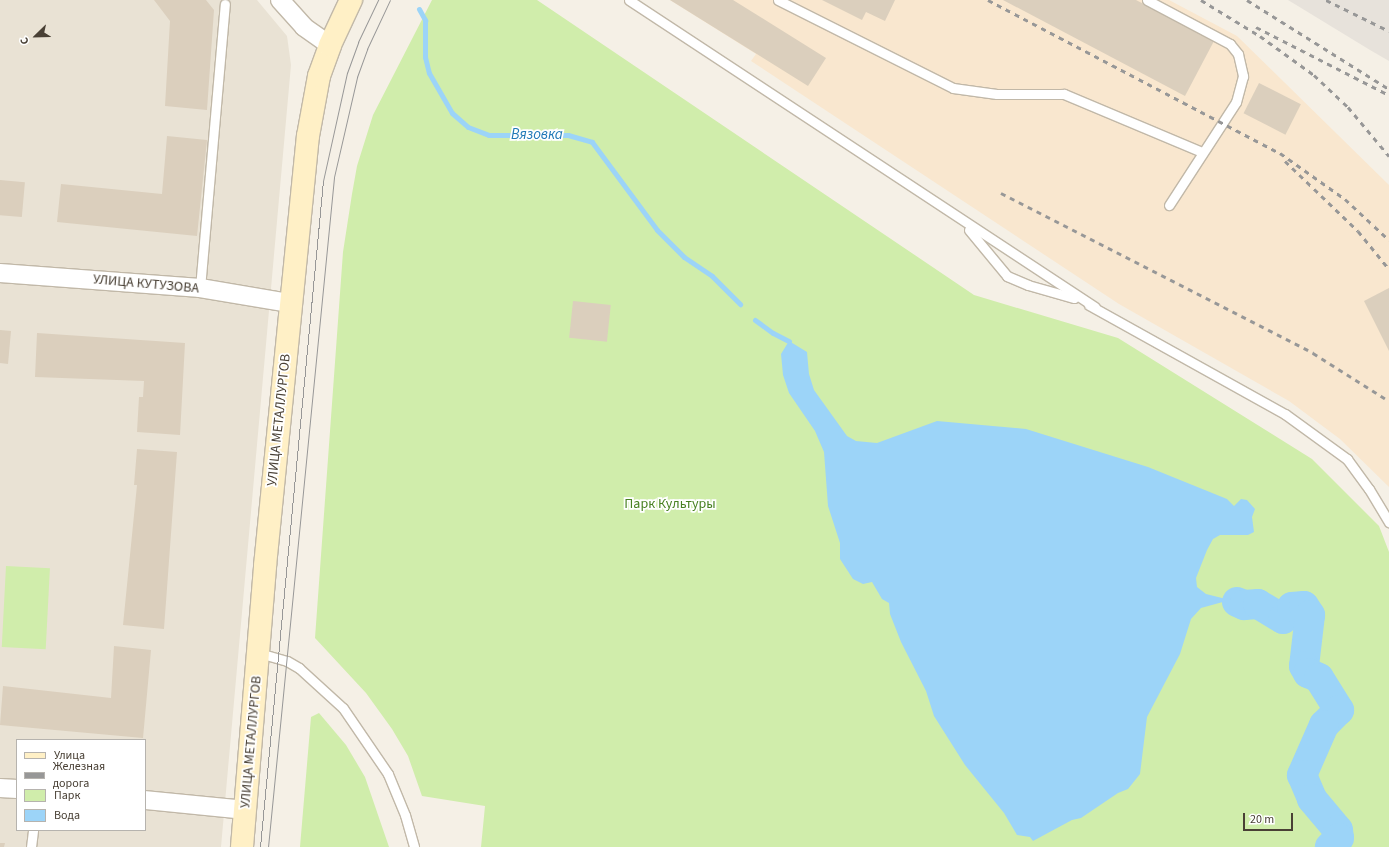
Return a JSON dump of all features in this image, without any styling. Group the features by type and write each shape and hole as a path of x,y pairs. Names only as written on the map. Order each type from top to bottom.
{"main road":[{"name":"УЛИЦА МЕТАЛЛУРГОВ","path":"242,847 259,653 264,566 308,136 320,76 330,45 351,0"}],"street":[{"path":"280,0 304,27 330,45"},
{"name":"УЛИЦА КУТУЗОВА","path":"0,273 200,288 290,303"},
{"path":"0,788 16,790"},
{"path":"146,800 245,810"}],"lane":[{"path":"629,0 1095,308"},
{"path":"778,0 953,88 997,94 1064,94 1202,152"},
{"path":"1147,0 1230,44 1242,64 1242,87 1236,102 1202,152 1169,205"},
{"path":"200,288 225,4"},
{"path":"952,214 976,237 1007,276 1028,286 1076,298 1285,414 1347,459 1370,489 1389,522"},
{"path":"259,653 287,661 299,668 343,708 388,774 405,815 414,847"},
{"path":"32,847 33,831"}],"shaded area":[{"path":"0,0 257,0 287,36 291,65 221,847 0,847"},
{"path":"670,0 1169,0 1237,36 1389,185 1389,487 1340,439 1289,401 1119,304 751,61 756,54"},
{"path":"1288,0 1389,0 1389,61 1370,50"}],"green space":[{"name":"Парк Культуры","path":"432,0 537,0 974,295 1118,338 1312,459 1379,526 1389,552 1389,847 481,847 485,806 422,796 408,756 392,729 366,693 315,638 343,252 357,166 373,115"},
{"path":"6,566 50,568 46,649 2,647"},
{"path":"319,713 346,745 365,777 389,847 300,847 311,717"}],"water":[{"path":"789,341 807,352 809,374 814,390 847,436 856,441 877,443 937,421 1026,429 1148,467 1227,499 1234,506 1241,499 1247,500 1255,509 1252,517 1254,532 1248,535 1220,535 1213,539 1207,550 1196,578 1197,587 1206,594 1230,600 1201,608 1191,619 1180,654 1147,717 1140,774 1128,789 1118,793 1081,818 1072,820 1033,841 1030,837 1017,835 1004,813 965,765 934,716 926,691 901,642 890,614 889,603 882,599 872,582 863,584 853,579 840,559 840,543 828,506 824,452 815,431 789,393 783,375 781,354"}],"building":[{"path":"154,0 206,0 214,10 207,110 165,106 170,21"},
{"path":"670,0 733,0 826,58 808,86"},
{"path":"822,0 895,0 885,21 866,12 862,20"},
{"path":"1003,0 1136,0 1214,41 1185,96"},
{"path":"1259,83 1301,104 1285,135 1244,113"},
{"path":"167,136 207,140 197,236 57,222 61,184 162,194"},
{"path":"0,180 25,182 22,217 0,215"},
{"path":"1389,288 1389,351 1364,301"},
{"path":"573,301 611,305 607,342 569,338"},
{"path":"0,330 11,331 8,364 0,363"},
{"path":"37,333 185,343 180,435 137,432 139,397 143,397 144,381 35,377"},
{"path":"137,449 177,452 164,629 123,625 137,485 134,485"},
{"path":"114,646 151,650 143,738 0,725 3,686 111,698"},
{"path":"0,843 5,843 4,847 0,847"}],"waterway":[{"name":"Вязовка","path":"419,9 425,20 425,57 429,73 452,113 468,127 489,135 568,135 592,142 657,230 684,257 712,276 740,304"},
{"name":"Вязовка","path":"755,320 773,333 789,341"},
{"name":"Вязовка","path":"1237,602 1244,605 1258,604 1283,619 1292,607 1304,606 1310,615 1304,666 1308,673 1319,678 1339,710 1324,725 1302,775 1312,799 1338,830 1339,838 1330,847"}],"tram line":[{"path":"260,847 323,181 347,73 358,42 378,0"},
{"path":"268,847 334,177 357,77 367,49 390,0"}],"railway":[{"path":"988,0 1280,153 1345,199 1389,240"},
{"path":"1201,0 1260,36 1314,75 1348,107 1389,156"},
{"path":"1247,0 1389,89"},
{"path":"1326,0 1389,31"},
{"path":"1256,27 1389,95"},
{"path":"1285,161 1358,231 1389,269"},
{"path":"1001,193 1313,353 1389,401"}]}
